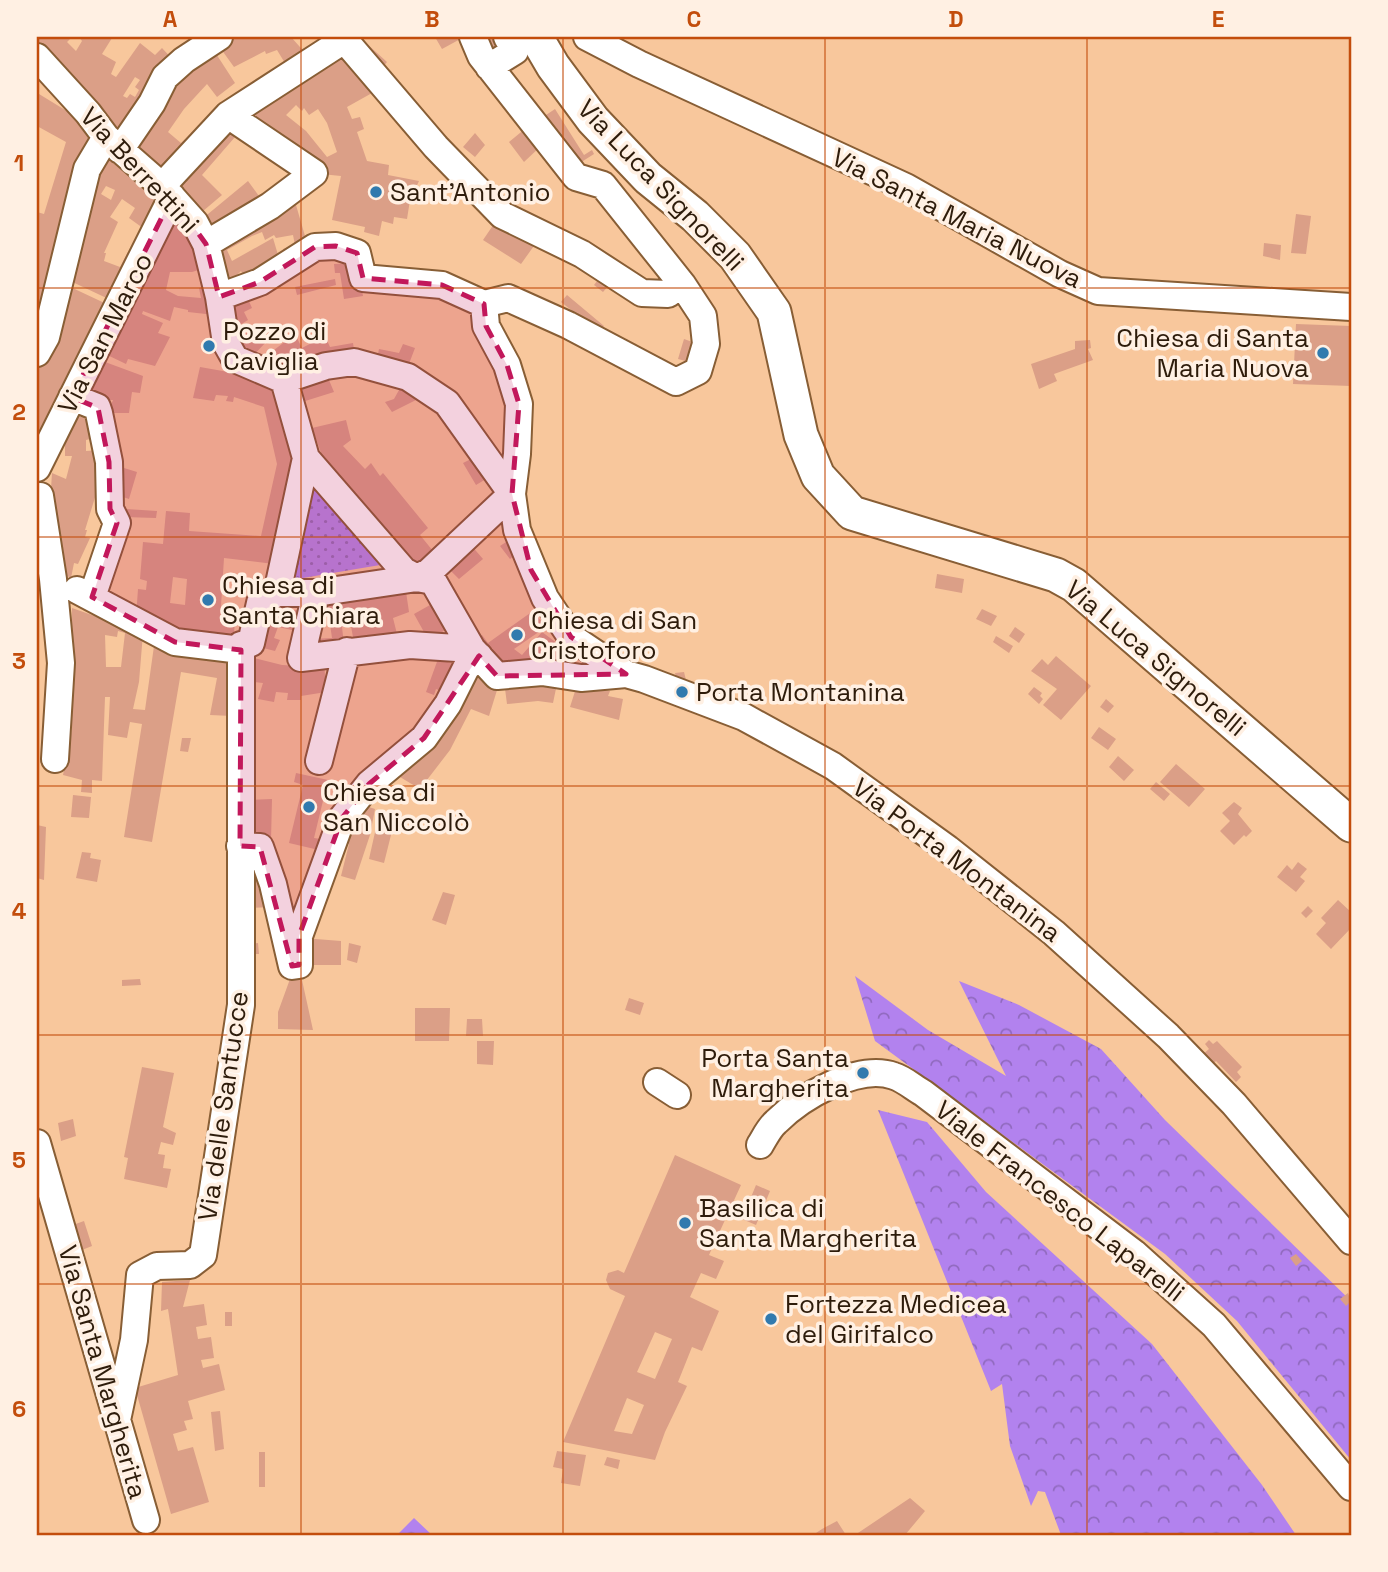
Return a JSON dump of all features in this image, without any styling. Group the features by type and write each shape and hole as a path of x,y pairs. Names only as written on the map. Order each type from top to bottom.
{"main road":[{"name":"Via Luca Signorelli","path":"536,37 553,66 593,120 648,178 695,216 735,256 774,312 801,435 818,476 852,513 1056,575 1074,585 1351,825"}],"street":[{"path":"37,353 46,337 87,169 152,103 165,77 184,60 219,37"},
{"path":"219,297 260,282 315,247 336,246 357,253 363,278 442,285 484,303 508,298 568,325 676,382 698,371 706,344 703,316 682,284 603,185 576,177 489,67 473,37"},
{"path":"489,67 515,51 507,37"},
{"name":"Via Santa Maria Nuova","path":"587,37 639,64 906,187 1060,274 1098,291 1351,307"},
{"path":"343,38 436,147 502,215 582,254 642,293 668,294 682,284"},
{"name":"Via San Marco","path":"37,468 128,288 167,191 228,115 343,38"},
{"name":"Via Berrettini","path":"37,57 113,143 167,191 195,223 206,244 219,297 226,343 235,359 284,380"},
{"path":"206,244 270,206 314,173 228,115"},
{"path":"484,303 486,326 508,365 519,404 512,494 517,530 545,598 571,637 626,674"},
{"path":"476,652 433,581 417,578 404,571 306,458 284,380 326,366 354,362 408,377 447,403 512,494"},
{"path":"72,397 97,407 110,462 110,509 117,523 92,597"},
{"path":"306,458 277,593 316,593 417,578 429,572 512,494"},
{"path":"37,497 40,496 53,579 61,663 55,759"},
{"path":"53,579 175,642 241,650"},
{"name":"Via delle Santucce","path":"117,1420 134,1340 140,1275 157,1266 190,1265 203,1255 241,1005 241,645 251,643 260,603 277,593"},
{"path":"316,593 301,658 347,650 410,645 476,652"},
{"path":"319,761 347,650"},
{"path":"240,846 260,847 273,884 292,966 299,965 299,936 342,818 369,784 424,738 448,704 476,652"},
{"name":"Via Porta Montanina","path":"476,652 497,676 542,672 581,678 626,674 682,692 755,723 833,766 948,849 1054,933 1168,1036 1234,1104 1351,1241"},
{"name":"Viale Francesco Laparelli","path":"760,1144 775,1123 814,1094 863,1073 893,1075 923,1093 1134,1253 1214,1325 1351,1487"},
{"name":"Via Santa Margherita","path":"37,1143 146,1520"}],"highlighted area":[{"path":"172,197 206,244 219,297 260,282 315,247 336,246 357,253 363,278 442,285 484,304 486,326 507,365 519,404 512,494 531,570 571,637 626,674 497,676 479,656 424,738 369,784 342,818 299,936 299,965 292,966 260,847 240,846 241,650 175,642 92,597 117,523 110,509 109,462 98,408 72,397"}],"green space":[{"path":"855,976 928,1030 1006,1076 959,981 1019,1005 1101,1049 1165,1120 1351,1301 1351,1460 1237,1321 1165,1254 875,1041"},
{"path":"878,1110 927,1122 986,1192 1152,1344 1262,1485 1296,1535 1061,1535 1045,1492 1038,1491 1031,1506 1010,1446 1002,1384 991,1391"},
{"path":"414,1518 432,1535 397,1535"}],"shaded area":[{"path":"306,476 386,564 285,581"}],"building":[{"path":"37,37 72,37 67,42 76,51 82,41 79,37 110,37 112,38 102,54 116,62 111,74 116,77 140,43 155,55 162,48 176,63 121,141 37,47","holes":["135,77 140,80 135,87 139,90 135,97 130,94 127,98 123,96"]},
{"path":"225,37 291,37 308,56 288,68 277,50 266,54 265,51 234,67 216,42"},
{"path":"435,37 464,37 442,49"},
{"path":"481,37 503,37 508,44 490,52"},
{"path":"366,43 387,62 383,67 362,48"},
{"path":"211,46 235,83 217,97 207,84 184,109 168,132 181,143 196,129 202,134 163,177 126,146 156,103"},
{"path":"346,48 381,88 347,107 352,119 360,117 364,129 357,132 367,161 389,165 388,175 419,181 410,200 407,219 394,217 393,224 382,221 379,236 364,232 365,227 332,220 341,176 321,174 265,124 263,126 252,116 274,96 277,100 281,97 278,93","holes":["296,105 302,111 304,108 309,115 318,109 327,123 337,152 327,157 306,131 286,115"]},
{"path":"39,94 88,124 99,137 37,342 37,212 44,214 66,142 37,126"},
{"path":"555,109 584,155 592,150 594,154 572,168 537,121"},
{"path":"222,126 235,137 202,175 222,195 196,217 170,183"},
{"path":"526,128 541,146 524,162 509,142"},
{"path":"475,133 485,145 475,157 463,147"},
{"path":"106,147 166,200 147,231 129,218 135,208 122,199 110,217 118,222 104,253 104,261 120,267 128,252 138,258 115,302 66,279","holes":["106,186 115,190 111,200 101,194"]},
{"path":"248,181 267,207 210,236 202,219"},
{"path":"296,205 305,236 302,246 286,259 283,249 295,245 293,235 276,238 274,235 265,240 262,232 252,236 227,250 232,261 273,238 281,265 247,283 241,271 229,283 212,243"},
{"path":"174,209 205,268 192,272 170,272 166,290 178,296 201,298 199,288 209,285 215,315 188,312 174,307 170,321 143,311 142,314 163,323 158,333 170,337 155,366 128,359 126,364 99,351"},
{"path":"1296,214 1311,216 1306,254 1291,253"},
{"path":"498,218 536,243 521,264 483,240"},
{"path":"1264,243 1281,245 1280,260 1263,256"},
{"path":"357,263 363,296 344,299 340,273 335,273 334,264"},
{"path":"601,276 610,284 603,292 594,285"},
{"path":"335,279 336,285 297,295 295,287"},
{"path":"64,284 113,307 37,453 37,365"},
{"path":"567,295 604,326 599,332 561,302"},
{"path":"248,299 252,308 244,312 248,320 230,331 226,305"},
{"name":"Chiesa di Santa Maria Nuova","path":"1296,324 1351,326 1351,386 1293,384"},
{"path":"253,328 267,341 251,358 236,342"},
{"path":"295,334 302,348 325,336 330,347 353,343 355,356 285,373 274,350"},
{"path":"684,339 698,344 693,363 678,359"},
{"path":"1090,340 1091,348 1088,349 1093,360 1054,374 1057,381 1039,389 1031,364 1075,349 1075,341"},
{"name":"Pozzo di Caviglia","path":"209,342 213,343 213,351 209,352 205,351 204,347 205,343"},
{"path":"403,344 415,348 407,369 377,359 379,349 399,353"},
{"path":"97,359 143,376 140,393 132,392 129,413 108,413 113,400 98,400 80,394"},
{"path":"200,367 234,373 279,388 297,463 274,564 224,558 220,622 235,623 233,642 191,639 136,617 138,589 146,590 147,581 140,579 143,542 163,544 166,511 190,513 189,531 261,536 277,464 264,407 234,397 233,402 226,401 228,396 216,395 214,401 193,398","holes":["173,577 187,579 185,605 170,603"]},
{"path":"326,373 334,392 302,402 293,383"},
{"path":"404,381 424,396 392,412 385,402 394,399"},
{"path":"71,417 95,417 99,437 86,440 86,451 100,450 105,465 85,530 85,537 90,538 78,564 74,563 71,578 61,573 50,504 52,473 66,479 72,456 65,456 65,440"},
{"path":"346,420 351,440 343,446 365,469 371,463 380,476 383,473 428,528 420,535 437,556 417,571 324,461 312,428"},
{"path":"479,455 491,476 476,485 463,463"},
{"path":"124,468 137,472 129,499 120,496 118,489"},
{"path":"126,509 157,511 156,518 124,517"},
{"path":"509,540 518,553 510,559 500,546"},
{"path":"470,544 483,559 459,579 446,566"},
{"path":"937,574 964,579 962,593 935,588"},
{"path":"405,585 409,612 393,618 398,638 354,643 351,626 342,627 344,645 310,650 310,639 332,638 327,603"},
{"path":"431,594 448,628 429,641 414,614 430,605 426,598"},
{"path":"72,608 143,633 139,682 133,709 145,710 154,646 234,661 232,716 210,715 217,678 181,672 152,842 124,837 142,724 130,722 127,738 108,735 110,697 105,697 102,781 92,780 92,793 81,792 82,780 63,775 72,729","holes":["118,631 125,633 121,667 106,667 105,635 117,637"]},
{"path":"982,609 997,616 991,626 976,619"},
{"path":"300,610 301,632 278,627 274,638 280,640 275,651 259,647 267,611"},
{"path":"533,611 546,627 514,649 522,655 542,632 569,652 559,669 535,656 531,663 508,669 472,643 482,635 488,643"},
{"path":"1015,627 1025,634 1019,643 1009,636"},
{"path":"996,636 1013,646 1009,653 993,642"},
{"path":"1056,656 1091,686 1061,720 1043,705 1057,689 1031,671 1042,659 1048,665"},
{"path":"250,657 282,665 301,666 324,660 326,692 301,696 301,700 287,700 288,693 276,692 274,702 258,699 263,683 245,681"},
{"path":"438,659 463,667 449,694 436,689 434,695 426,692"},
{"path":"469,671 486,677 498,687 489,716 471,709 450,750 420,789 400,777 428,738"},
{"path":"684,672 687,684 678,686 675,673"},
{"path":"558,679 553,703 538,701 507,704 504,681"},
{"path":"577,685 610,691 608,696 623,699 619,720 570,707"},
{"path":"1034,687 1042,693 1040,696 1043,699 1039,704 1028,694"},
{"path":"1106,699 1114,706 1108,713 1100,707"},
{"path":"1099,727 1116,739 1108,750 1091,738"},
{"path":"182,738 191,738 188,752 180,751"},
{"path":"1118,756 1134,770 1124,781 1109,767"},
{"path":"1176,764 1205,789 1189,807 1160,782"},
{"name":"Chiesa di San Niccolò","path":"296,773 328,780 314,838 327,840 323,851 289,843 303,785 294,782"},
{"path":"1156,782 1170,794 1164,801 1150,789"},
{"path":"73,795 91,797 89,818 71,817"},
{"path":"272,799 271,840 250,841 247,800"},
{"path":"1234,802 1242,808 1238,814 1252,831 1234,845 1220,831 1230,821 1222,813"},
{"path":"357,803 375,809 370,835 355,880 341,876 349,844 339,841"},
{"path":"380,810 396,815 384,863 369,859"},
{"path":"37,825 46,827 44,880 37,878"},
{"path":"82,852 91,853 90,858 101,860 97,882 76,878"},
{"path":"247,857 263,871 274,907 248,908"},
{"path":"1298,862 1307,869 1300,877 1305,881 1296,892 1277,877 1287,865 1292,870"},
{"path":"443,892 455,895 446,925 432,920"},
{"path":"1338,900 1351,912 1351,928 1331,949 1316,934 1326,923 1321,918"},
{"path":"1308,906 1313,911 1306,918 1301,913"},
{"path":"303,938 341,941 341,965 306,965"},
{"path":"258,943 259,954 250,954 250,944"},
{"path":"349,943 361,946 357,963 347,960"},
{"path":"140,979 141,985 122,986 122,980"},
{"path":"290,979 302,980 313,1030 278,1029 278,1012"},
{"path":"629,998 644,1003 640,1015 625,1010"},
{"path":"415,1008 450,1008 449,1041 415,1041"},
{"path":"467,1019 482,1019 483,1036 466,1036"},
{"path":"1209,1040 1213,1044 1217,1041 1242,1067 1237,1072 1241,1077 1236,1082 1216,1061 1211,1066 1202,1055 1209,1049 1205,1044"},
{"path":"477,1041 494,1041 493,1065 477,1064"},
{"path":"142,1067 174,1073 163,1127 176,1133 173,1145 161,1142 158,1154 165,1155 163,1168 171,1169 167,1188 124,1179 128,1158 124,1157"},
{"path":"73,1119 76,1136 61,1141 58,1123"},
{"path":"675,1155 741,1185 709,1255 724,1261 716,1279 701,1273 690,1297 719,1311 702,1351 692,1347 678,1382 687,1386 655,1460 563,1442 625,1296 610,1289 606,1280 608,1273 618,1270 624,1273","holes":["655,1332 672,1339 655,1379 637,1372","627,1398 644,1405 632,1434 614,1431"]},
{"path":"756,1185 770,1191 756,1225 742,1219"},
{"path":"84,1221 92,1246 77,1252 70,1226"},
{"path":"1296,1254 1302,1261 1296,1266 1290,1258"},
{"path":"190,1280 183,1307 204,1304 207,1325 196,1327 198,1339 211,1337 214,1358 201,1360 203,1368 219,1364 225,1390 188,1401 193,1419 184,1421 187,1430 173,1434 178,1451 193,1447 209,1502 171,1514 135,1388 178,1375 168,1309 161,1311 162,1282"},
{"path":"1348,1293 1351,1301 1346,1306 1340,1299"},
{"path":"225,1312 232,1312 232,1326 225,1326"},
{"path":"220,1411 224,1449 215,1451 211,1412"},
{"path":"557,1451 586,1455 580,1486 561,1483 563,1469 553,1467"},
{"path":"259,1452 265,1452 265,1487 259,1487"},
{"path":"607,1457 620,1460 618,1469 604,1465"},
{"path":"910,1498 925,1511 905,1535 855,1535"},
{"path":"837,1521 846,1535 813,1535 822,1529"}],"place":[{"name":"Sant'Antonio","path":"376,192"},
{"name":"Pozzo di Caviglia","path":"209,346"},
{"name":"Chiesa di Santa Maria Nuova","path":"1323,353"},
{"name":"Chiesa di Santa Chiara","path":"208,600"},
{"name":"Chiesa di San Cristoforo","path":"517,635"},
{"name":"Porta Montanina","path":"682,692"},
{"name":"Chiesa di San Niccolò","path":"309,807"},
{"name":"Porta Santa Margherita","path":"863,1073"},
{"name":"Basilica di Santa Margherita","path":"685,1223"},
{"name":"Fortezza Medicea del Girifalco","path":"771,1319"}]}
